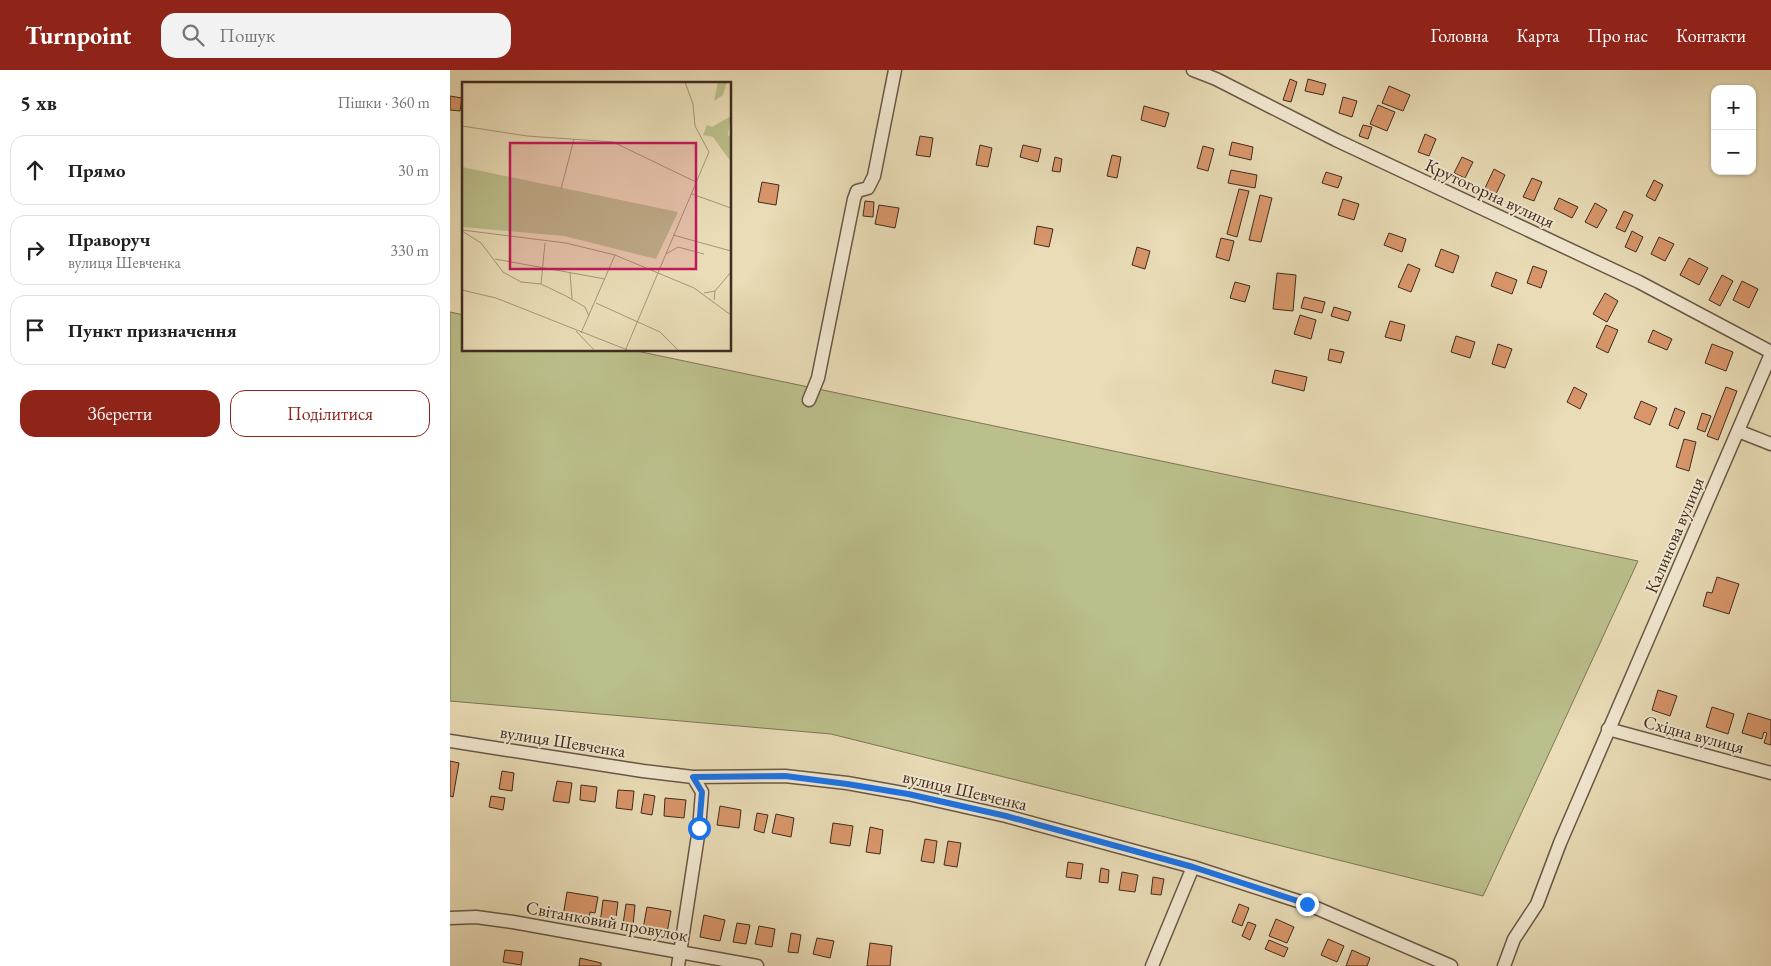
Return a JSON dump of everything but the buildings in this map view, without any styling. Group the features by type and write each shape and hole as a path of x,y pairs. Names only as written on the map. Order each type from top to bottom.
{"street":[{"path":"809,400 818,378 854,199 857,192 868,188 874,176 896,70"},
{"name":"Крутогорна вулиця","path":"1193,70 1216,79 1336,140 1640,282 1771,353"},
{"name":"Калинова вулиця","path":"1504,966 1514,939 1537,904 1560,843 1608,729 1771,353"},
{"path":"1738,431 1771,444"},
{"name":"Східна вулиця","path":"1608,729 1771,773"},
{"name":"вулиця Шевченка","path":"450,741 693,777 785,776 847,784 908,794 1006,816 1193,867 1307,904 1451,966"},
{"path":"678,966 699,828 702,792 693,777"},
{"path":"1152,966 1193,867"},
{"name":"Світанковий провулок","path":"450,918 476,917 512,922 757,966"}],"green space":[{"path":"450,312 462,315 462,351 637,351 1638,561 1483,896 831,734 450,701"}],"route":[{"path":"699,828 702,792 693,777 785,776 908,794 1006,816 1193,867 1307,904"}]}
